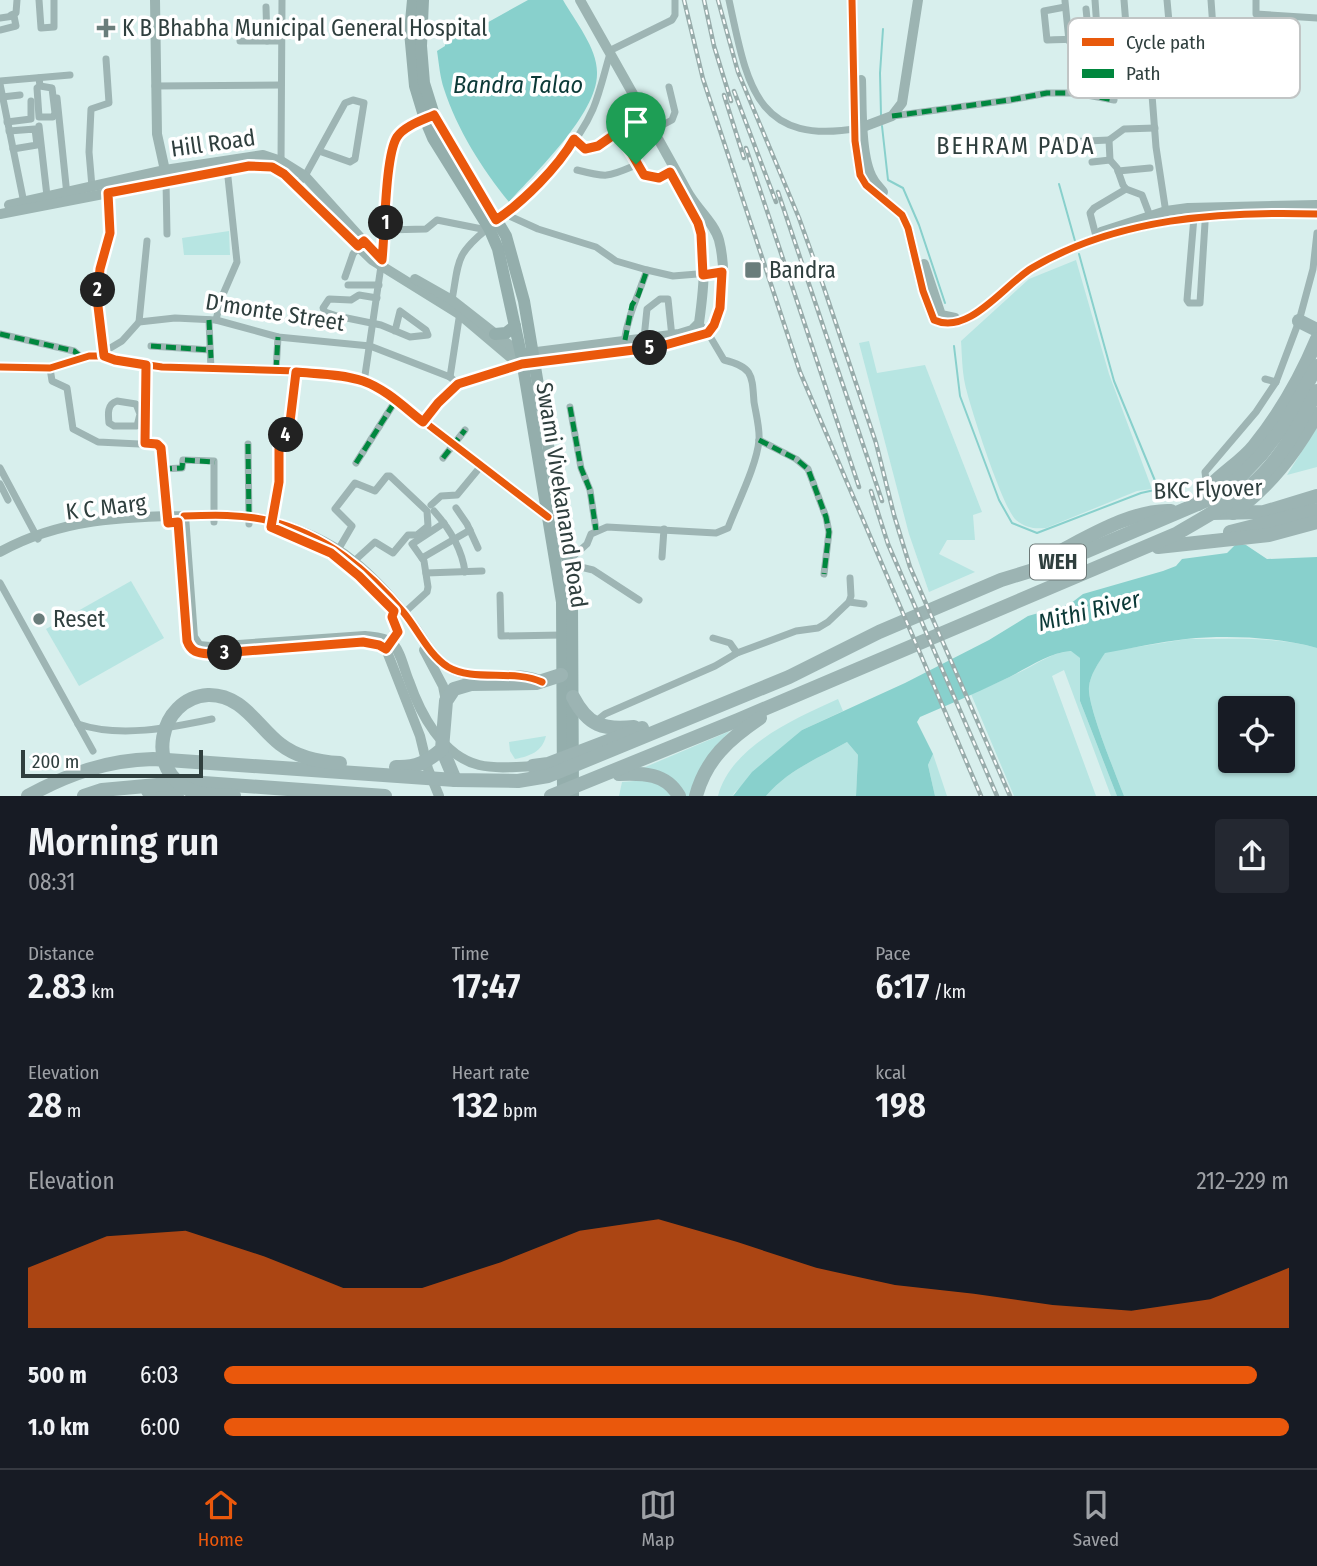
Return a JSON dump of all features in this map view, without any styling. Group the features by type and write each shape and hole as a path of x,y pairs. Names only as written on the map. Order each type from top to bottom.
{"highway":[{"path":"1299,321 1317,330"},
{"path":"1214,497 1234,468 1265,432 1291,393 1317,340"},
{"name":"WEH","path":"796,695 1139,549 1179,538 1214,497 1241,477 1269,445 1298,403 1317,366"},
{"name":"WEH","path":"789,677 879,632 946,606 1001,580 1066,560 1198,503 1250,487 1296,430 1317,391"},
{"path":"1179,538 1229,516 1257,496 1279,472 1317,414"},
{"name":"BKC Flyover","path":"1001,580 1120,523 1161,510 1221,514 1264,512 1317,496"},
{"name":"BKC Flyover","path":"1179,538 1229,533 1317,510"},
{"path":"1179,538 1234,540 1269,535 1317,522"},
{"path":"455,779 442,749 446,707 454,689 471,684 530,684 561,675"},
{"path":"28,796 58,779 115,762 153,759 518,781 548,776 789,677"},
{"path":"533,766 548,764 735,691 789,677"},
{"path":"385,796 192,791 176,780 165,764 161,744 166,724 175,711 190,699 211,695 232,700 244,708 280,744 309,759 414,767 431,759 442,749"},
{"path":"551,796 796,695"},
{"path":"696,796 702,776 717,751 743,729 796,695"},
{"path":"573,697 580,711 594,723 606,727 646,726"},
{"path":"606,775 652,775 665,780 679,796"},
{"path":"85,796 105,790 190,782 234,791"},
{"path":"105,790 162,792 177,796"}],"main road":[{"path":"155,0 155,86 158,134 166,178"},
{"name":"Swami Vivekanand Road","path":"413,0 410,33 415,86 429,117"},
{"name":"Swami Vivekanand Road","path":"423,0 421,46 433,138 511,248 524,301 528,358 548,517 559,573 562,742 568,756 573,796"},
{"path":"528,358 708,333 720,308 722,258 718,237 693,201 579,0"},
{"path":"852,0 855,141 860,175 866,184 902,215 908,228 930,311 934,320 943,324 959,323 980,310 1030,269 1047,259 1114,231 1167,216 1248,205 1317,205"},
{"path":"859,0 863,127 869,170 873,179 910,220 941,315 955,318 1028,265 1047,259"},
{"path":"863,127 892,116 902,103 918,0"},
{"path":"610,55 698,223 703,275 699,323 692,330 672,339 644,338 624,345"},
{"path":"382,263 390,158 397,137 403,130 429,117"},
{"name":"Hill Road","path":"0,208 166,178 264,155 305,176 361,243"},
{"name":"Hill Road","path":"281,166 296,186 382,263 458,307 528,358"},
{"name":"Hill Road","path":"0,214 47,197 67,196 92,187 107,188"},
{"path":"1114,231 1150,216 1317,214"},
{"name":"Swami Vivekanand Road","path":"494,223 515,326 528,358"},
{"name":"Hill Road","path":"458,307 511,358 528,358"},
{"path":"495,334 506,333 515,326"},
{"name":"Swami Vivekanand Road","path":"536,411 568,562 572,603 573,697 563,796"},
{"path":"177,519 183,544 187,613 193,637 199,646 365,636 389,646 415,709 428,769 439,796"},
{"name":"K C Marg","path":"0,552 37,537 112,523 177,519 253,521 272,524 334,550 399,612"},
{"name":"K C Marg","path":"0,560 37,537"},
{"path":"389,646 398,632 392,617 399,612"},
{"path":"399,612 431,651 452,669 530,677 542,681"},
{"path":"399,612 443,686 446,707"},
{"path":"415,709 460,757 480,765 533,766 550,758 562,742"},
{"path":"421,740 434,731"}],"street":[{"path":"0,17 16,14 17,0"},
{"path":"39,0 41,28 54,27 54,0"},
{"path":"281,166 282,0"},
{"path":"458,384 450,377 458,307 458,262 463,251 535,186 568,150 592,110 610,55 672,20 675,15 675,0"},
{"path":"729,0 737,46 764,109 779,121 800,130 848,130 863,127"},
{"path":"1068,41 1046,39 1044,10 1074,0"},
{"path":"1095,0 1096,18"},
{"path":"1124,0 1124,18"},
{"path":"1167,0 1169,18"},
{"path":"1211,0 1212,18"},
{"path":"1255,0 1256,14 1317,18"},
{"path":"1064,3 1068,33"},
{"path":"266,8 267,41"},
{"path":"1086,9 1087,18"},
{"path":"0,17 14,16 16,26 0,30"},
{"path":"240,41 281,41"},
{"path":"92,187 89,152 91,109 109,103 106,59"},
{"path":"4,82 40,82 69,75"},
{"path":"4,82 22,80 21,93 6,96"},
{"path":"4,82 6,96 2,111 12,131 25,205"},
{"path":"40,82 52,88 55,113 53,117 39,117 37,88 40,82"},
{"path":"155,86 281,85"},
{"path":"653,130 672,120 675,112 669,87"},
{"path":"892,116 1047,93 1068,93"},
{"path":"57,98 67,196"},
{"path":"1103,98 1114,100"},
{"path":"1152,98 1156,148 1167,216"},
{"path":"296,186 305,176 345,103 353,100 365,103 355,159 350,162 319,151"},
{"path":"7,122 31,119 31,101"},
{"path":"39,126 47,197"},
{"path":"1065,142 1109,140 1124,129 1155,128"},
{"path":"12,131 36,129 37,145 15,148"},
{"path":"574,139 585,149 592,149 615,134 622,137 644,175 659,178 670,172"},
{"path":"1109,140 1110,160 1126,189 1142,195 1150,216"},
{"path":"1092,162 1110,160"},
{"path":"578,170 605,177 636,164"},
{"path":"211,370 213,320 237,262 226,165"},
{"path":"1118,171 1150,168"},
{"path":"166,178 167,234"},
{"path":"104,356 97,298 100,269 110,233 107,188"},
{"path":"1096,237 1090,213 1126,189"},
{"path":"1194,217 1187,300 1189,303 1200,303 1205,223"},
{"path":"385,230 426,229 437,220 494,223 537,229 596,247 616,261 673,276 722,272"},
{"path":"1214,497 1204,473 1256,412 1276,382 1299,321 1313,269 1317,233"},
{"path":"104,356 107,350 122,341 139,322 147,241"},
{"path":"361,243 353,254 346,281 379,285"},
{"path":"364,382 382,263"},
{"path":"624,345 632,305 647,270"},
{"path":"377,298 359,295 351,300 329,299 323,306 325,312 372,323 410,337 428,335 426,330 400,311 395,331"},
{"path":"644,338 647,309 660,299 668,299 672,339"},
{"name":"D'monte Street","path":"139,322 175,318 213,320 278,337 370,346 450,377"},
{"path":"639,600 593,570 568,562 587,544 591,534 607,527 716,533 728,528 759,440 752,379 747,369 741,364 724,360 699,323"},
{"path":"0,334 74,351 82,358"},
{"path":"276,370 278,337"},
{"path":"151,346 210,350"},
{"path":"0,367 50,368 82,358 104,356 146,365 211,370 276,370 339,376 364,382 396,400 548,517"},
{"path":"423,422 458,384 528,358"},
{"path":"145,443 146,365"},
{"path":"50,368 52,381 67,388 73,429 98,442 160,445 162,469 177,519"},
{"path":"272,524 279,482 279,446 290,422 296,372"},
{"path":"1265,379 1276,382"},
{"path":"356,463 396,400"},
{"path":"114,401 137,405 138,423 136,426 129,426 114,426 109,423 109,408 114,401"},
{"path":"570,407 581,468 590,490 596,530"},
{"path":"129,426 130,443"},
{"path":"443,458 465,429"},
{"path":"759,440 796,458 808,469 829,532 824,574"},
{"path":"248,444 253,521"},
{"path":"162,469 182,468 183,460 214,461 214,519"},
{"path":"465,572 454,539 432,508 441,496 458,494 481,466"},
{"path":"1,472 8,500 37,537"},
{"path":"334,550 352,525 336,512 336,508 355,483 373,491 387,476 392,476 427,511 428,526 417,535 408,535 393,553 375,542 351,564"},
{"path":"456,508 478,548"},
{"path":"399,612 427,592 422,558 412,544 444,523"},
{"path":"662,557 664,529"},
{"path":"422,558 470,530"},
{"path":"426,573 482,571"},
{"path":"594,723 605,714 715,666 737,653 796,631 818,628 849,602 850,578"},
{"path":"0,583 93,751"},
{"path":"500,595 501,636 562,635"},
{"path":"849,602 864,604"},
{"path":"713,638 730,643 737,653"},
{"path":"78,724 145,730 212,719"}],"shaded area":[{"path":"229,231 230,255 184,255 182,238"},
{"path":"1076,260 1109,374 1152,489 1137,491 1046,528 1034,528 1016,520 995,477 965,384 961,341 1029,279"},
{"path":"869,341 877,373 925,365 982,512 973,515 975,540 947,540 939,554 975,572 929,592 909,534 859,343"},
{"path":"1317,427 1317,467 1287,475"},
{"path":"131,581 164,638 79,686 46,629"},
{"path":"1187,639 1269,640 1317,648 1317,796 1124,796 1092,709 1089,687 1105,652"},
{"path":"1072,651 1080,658 1080,701 1117,796 1111,796 1064,670 1052,676 1096,796 1014,796 971,694 1053,655"},
{"path":"838,699 843,711 802,730 733,796 718,796 725,778 736,762 751,748 785,725"},
{"path":"730,731 713,749 691,796 683,796 643,768"},
{"path":"546,736 542,746 530,755 515,759 510,751 509,742"},
{"path":"847,742 858,755 856,796 766,796 794,772"},
{"path":"933,754 947,796 935,796 928,765"},
{"path":"647,780 662,786 672,796 619,796 622,782"}],"water":[{"name":"Bandra Talao","path":"528,0 563,0 590,45 597,74 587,107 576,124 509,202 463,134 449,104 437,51 445,46 445,37 465,35"},
{"name":"Mithi River","path":"1237,543 1246,545 1267,559 1317,557 1317,648 1269,639 1219,637 1176,640 1105,653 1091,678 1090,696 1092,709 1124,796 1117,796 1080,701 1080,658 1071,651 1044,659 920,717 917,722 933,754 928,765 935,796 856,796 858,755 847,742 794,772 766,796 733,796 752,772 802,730 905,683 989,640 1028,616 1070,604 1083,594 1163,571 1176,566 1182,559 1227,553"}],"waterway":[{"path":"881,115 883,29"},
{"path":"882,126 888,180 903,188 919,225 945,303"},
{"path":"1059,184 1075,241"},
{"path":"1079,254 1114,381 1158,488"},
{"path":"954,346 960,396 999,500 1012,523 1037,533 1141,493 1159,489 1166,499"}],"railway":[{"path":"684,0 703,79 800,372 981,796"},
{"path":"704,0 714,46 731,101"},
{"path":"718,0 738,72 799,218 823,285 876,443 910,567 1010,796"},
{"path":"734,91 776,202"},
{"path":"724,95 744,158"},
{"path":"746,148 859,487"},
{"path":"778,192 882,501"},
{"path":"871,491 888,544 997,796"}],"marked path":[{"path":"892,116 1047,93 1068,93"},
{"path":"1103,98 1114,100"},
{"path":"625,340 632,305 647,270"},
{"path":"703,275 722,272"},
{"path":"209,320 211,358"},
{"path":"0,334 74,351 82,358"},
{"path":"276,370 278,337"},
{"path":"151,346 210,350"},
{"path":"145,393 146,365"},
{"path":"356,463 396,400"},
{"path":"570,407 581,468 590,490 596,530"},
{"path":"443,458 465,430"},
{"path":"759,440 796,459 808,469 829,532 824,574"},
{"path":"248,444 249,517"},
{"path":"162,469 182,468 183,460 215,462"}],"cycle path":[{"path":"852,0 855,141 860,175 866,185 902,215 934,320 947,323 960,321 986,306 1032,268 1065,251 1134,228 1170,221 1244,214 1317,214"},
{"path":"0,367 50,368 89,356 104,356 162,367 297,371 364,382 396,400 548,517"},
{"path":"184,516 249,517 270,521 310,535 344,556 376,582 404,613 435,656 448,667 469,674 519,676 542,682"}],"place":[{"name":"K B Bhabha Municipal General Hospital","path":"106,28"},
{"name":"Bandra","path":"753,270"},
{"name":"Reset","path":"39,619"}],"district":[{"name":"BEHRAM PADA","path":"1016,146"}],"route":[{"path":"434,115 496,220 535,186 568,150 574,139 585,149 592,149 615,134 622,137 636,164 644,175 659,178 670,172 698,223 703,275 722,272 720,308 708,333 658,347 522,364 458,384 423,422 396,400 364,382 339,376 296,372 290,422 279,446 279,482 271,527 331,553 349,566 394,611 392,617 398,629 397,635 386,649 363,642 209,654 197,653 190,648 184,625 178,522 168,523 160,445 145,443 146,365 104,356 97,298 100,269 110,233 108,193 249,166 272,167 284,174 358,246 364,241 382,260 390,158 397,137 403,130 434,115"}]}
